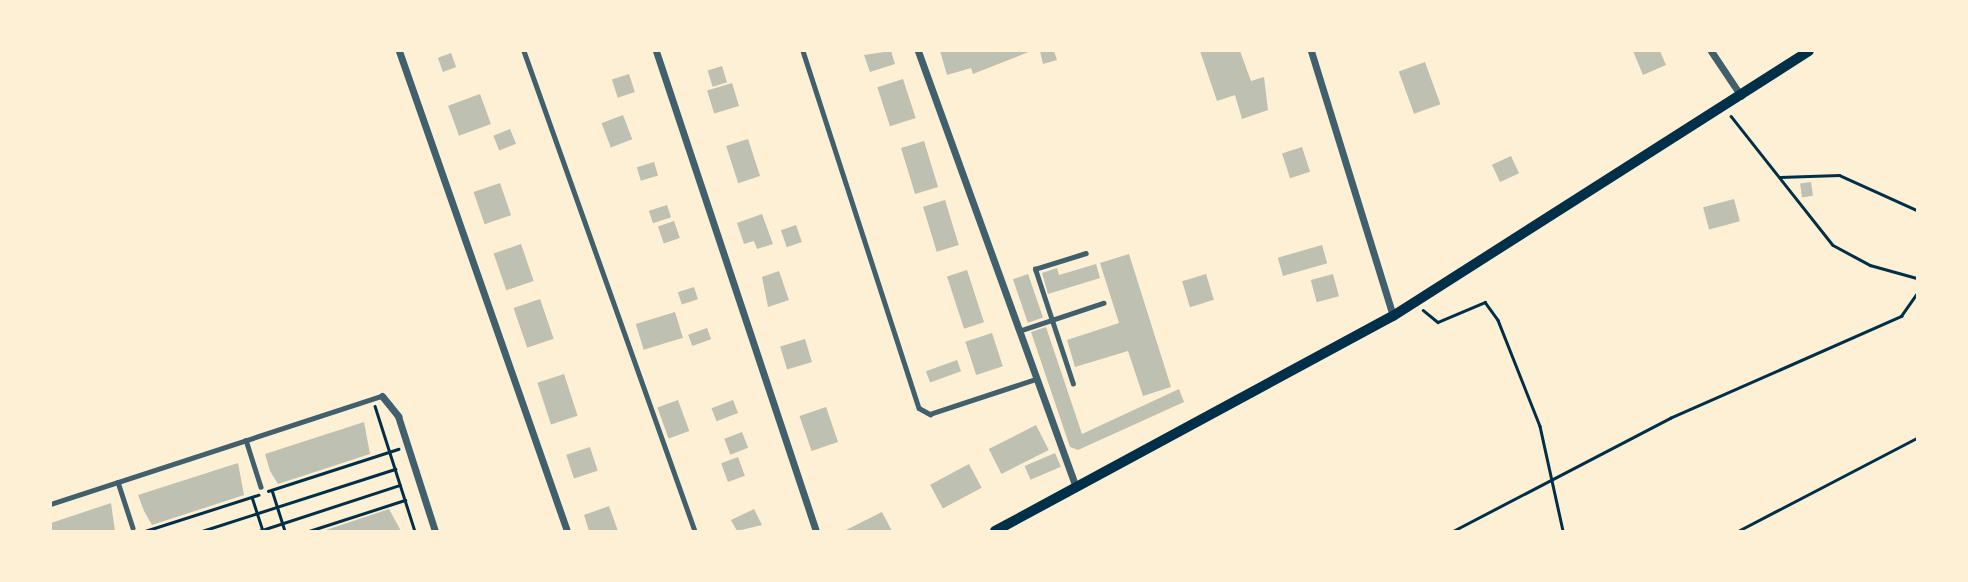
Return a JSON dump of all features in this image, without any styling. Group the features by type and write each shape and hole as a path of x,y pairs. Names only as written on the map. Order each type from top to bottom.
{"main road":[{"path":"995,531 1393,316 1809,51"}],"street":[{"path":"399,51 567,531"},
{"path":"656,51 816,531"},
{"path":"918,51 1076,487"},
{"path":"1311,51 1393,316"},
{"path":"1711,51 1741,96"},
{"path":"382,396 398,416 435,531"}],"lane":[{"path":"524,51 695,531"},
{"path":"803,51 919,408 930,414 1036,379"},
{"path":"1073,384 1035,269 1086,253"},
{"path":"1018,332 1103,303"},
{"path":"51,504 382,396"},
{"path":"246,440 261,487"},
{"path":"118,482 132,528"}],"path":[{"path":"1736,121 1833,245 1870,265 1917,278"},
{"path":"1780,177 1839,174 1917,210"},
{"path":"1453,531 1670,418 1900,316 1917,293"},
{"path":"1413,303 1438,322 1485,302 1498,320 1540,426 1563,531"},
{"path":"372,400 415,531"},
{"path":"1738,531 1917,438"},
{"path":"146,531 408,446"},
{"path":"202,531 395,469"},
{"path":"252,497 262,531 400,485"},
{"path":"272,490 285,531"},
{"path":"309,531 405,500"}],"building":[{"path":"891,51 895,64 870,72 864,55"},
{"path":"940,51 1031,51 973,74 971,68 947,75"},
{"path":"1040,51 1054,51 1057,60 1043,64"},
{"path":"1200,51 1240,51 1251,81 1264,77 1268,110 1242,119 1235,95 1217,101"},
{"path":"1633,51 1660,51 1666,65 1643,75"},
{"path":"451,53 456,67 443,72 438,58"},
{"path":"1425,62 1440,104 1414,114 1399,72"},
{"path":"722,66 727,82 713,87 708,70"},
{"path":"629,74 635,92 618,98 612,80"},
{"path":"903,79 916,118 890,126 877,87"},
{"path":"732,83 739,106 714,114 707,91"},
{"path":"480,94 491,124 459,136 448,106"},
{"path":"623,115 632,139 611,148 602,123"},
{"path":"510,129 516,144 499,151 493,136"},
{"path":"748,139 760,176 738,183 726,146"},
{"path":"924,141 938,187 915,194 901,148"},
{"path":"1302,147 1310,172 1290,178 1282,153"},
{"path":"1511,156 1519,173 1500,182 1492,165"},
{"path":"654,162 658,175 641,181 637,167"},
{"path":"1811,182 1813,196 1802,197 1800,184"},
{"path":"500,183 511,215 485,224 474,192"},
{"path":"1734,199 1740,221 1709,229 1703,207"},
{"path":"945,200 959,245 937,252 923,207"},
{"path":"667,205 671,217 653,223 649,211"},
{"path":"762,214 773,244 757,249 754,241 744,244 737,223"},
{"path":"674,221 680,238 664,244 658,227"},
{"path":"796,225 802,242 787,247 781,230"},
{"path":"521,244 534,281 506,290 494,253"},
{"path":"1322,245 1327,263 1283,276 1278,258"},
{"path":"1129,254 1171,387 1143,396 1128,351 1075,367 1067,340 1119,323 1100,263"},
{"path":"1096,264 1100,278 1048,294 1042,273 1057,268 1059,275"},
{"path":"967,270 984,322 964,329 947,276"},
{"path":"779,271 789,300 768,307 762,277"},
{"path":"1028,274 1043,317 1028,323 1013,279"},
{"path":"1206,274 1214,300 1190,307 1182,281"},
{"path":"1333,274 1339,296 1317,302 1311,280"},
{"path":"694,287 698,299 682,305 678,292"},
{"path":"540,299 554,339 527,348 514,308"},
{"path":"675,312 683,338 644,350 636,324"},
{"path":"1046,327 1082,434 1179,389 1184,402 1078,450 1070,447 1031,332"},
{"path":"707,328 711,339 692,346 688,335"},
{"path":"992,333 1003,366 976,375 965,342"},
{"path":"805,339 812,362 787,370 780,347"},
{"path":"957,360 961,371 930,383 926,371"},
{"path":"564,374 578,416 551,424 537,383"},
{"path":"678,400 689,431 669,439 657,408"},
{"path":"733,400 738,413 717,421 712,408"},
{"path":"826,407 838,442 812,451 800,416"},
{"path":"364,422 370,454 278,484 270,471 265,454"},
{"path":"1036,425 1049,450 1001,474 989,449"},
{"path":"742,432 748,448 730,455 724,439"},
{"path":"590,447 598,471 574,479 566,455"},
{"path":"1055,453 1061,467 1030,480 1025,466"},
{"path":"738,457 745,476 728,482 721,463"},
{"path":"238,463 244,495 152,525 138,495"},
{"path":"969,464 982,488 943,508 930,485"},
{"path":"111,503 115,531 51,531 51,523"},
{"path":"609,506 618,531 589,531 584,515"},
{"path":"389,509 401,531 323,531"},
{"path":"754,509 762,525 737,531 731,520"},
{"path":"882,512 892,531 844,531"}]}
